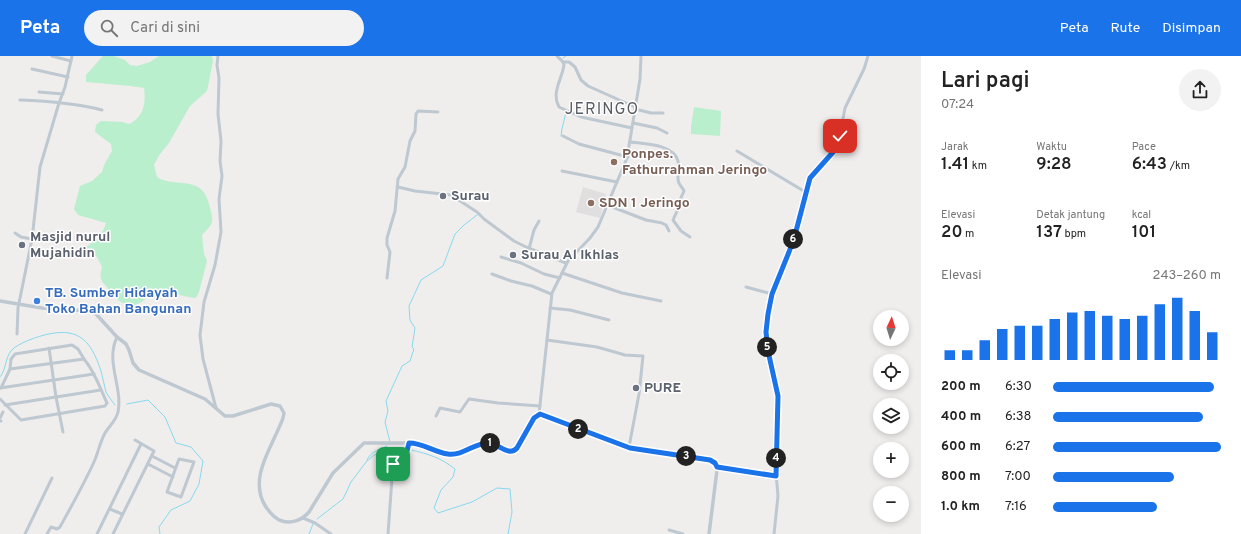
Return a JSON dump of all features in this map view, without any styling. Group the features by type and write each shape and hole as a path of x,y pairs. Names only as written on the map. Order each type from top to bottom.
{"street":[{"path":"52,56 72,61"},
{"path":"17,334 18,304 32,239 40,167 68,77 72,56"},
{"path":"217,409 203,359 200,335 204,302 215,265 220,232 219,199 222,180 220,161 221,141 218,118 218,56"},
{"path":"557,56 563,62 564,68 557,90 557,102 559,107 581,117 632,128"},
{"path":"0,301 42,308 93,312 99,316 117,337 126,344 133,363 142,372 205,399 222,415 229,417 270,404 276,404 282,409 284,418 260,474 259,490 265,506 276,518 284,522 290,522 303,518 309,512 333,473 362,444 368,442 418,444 447,454 459,454 489,443 512,451 517,448 534,418 539,414 551,294 566,263 595,230 628,157 642,56"},
{"path":"774,534 778,496 776,476 778,396 768,351 766,332 768,314 772,294 789,252 807,193 810,178 834,151 838,144 845,108 864,69 868,56"},
{"path":"563,62 570,62 575,67 581,80 588,86 635,108 652,113 663,114"},
{"path":"32,69 68,77"},
{"path":"39,92 63,94"},
{"path":"20,100 46,101 102,110"},
{"path":"387,278 390,252 387,245 387,238 393,220 398,179 405,167 410,141 415,131 417,112 438,112"},
{"path":"633,123 657,128 667,133"},
{"path":"563,136 579,144 628,157"},
{"path":"630,142 660,146 669,150 676,157 678,165 678,182 684,191 673,220 681,230 690,236"},
{"path":"737,151 807,193"},
{"path":"562,171 617,182"},
{"path":"398,187 415,191 451,195 477,212 508,238 528,248 566,263"},
{"path":"607,205 646,220 662,223 669,231"},
{"path":"528,248 534,230 539,221"},
{"path":"15,233 21,237 32,239"},
{"path":"501,257 521,263 544,274 560,278"},
{"path":"562,272 617,292 661,301"},
{"path":"492,274 511,282 532,286 551,294"},
{"path":"746,287 772,294"},
{"path":"550,308 597,316 609,320"},
{"path":"47,534 50,528 58,529 61,526 90,471 104,434 117,416 119,388 113,361 117,337"},
{"path":"547,340 597,347 625,355 643,356 639,394 629,447"},
{"path":"0,400 21,420 106,405 107,403 98,380 84,359 80,350 72,345 14,354 11,359 10,369 1,388"},
{"path":"49,348 63,432"},
{"path":"10,369 84,359"},
{"path":"1,388 94,374"},
{"path":"5,405 101,390"},
{"path":"436,416 440,408 460,412 469,399 540,406"},
{"path":"0,420 3,412"},
{"path":"539,414 629,447 710,460 715,463 717,467 709,534"},
{"path":"113,534 154,452 135,440"},
{"path":"388,534 393,464 407,451 409,443"},
{"path":"97,534 141,444"},
{"path":"152,456 175,468"},
{"path":"179,459 194,462 180,497 167,492 175,468 179,459"},
{"path":"148,464 173,477"},
{"path":"717,467 776,476"},
{"path":"25,534 52,478"},
{"path":"110,509 122,514"},
{"path":"303,518 331,534"},
{"path":"668,530 683,534"}],"shaded area":[{"name":"SDN 1 Jeringo","path":"583,187 606,194 600,218 576,212"}],"green space":[{"path":"103,56 114,56 125,60 130,65 137,66 150,62 159,56 212,56 213,61 207,91 190,106 169,143 160,154 154,165 157,177 169,182 197,186 202,190 208,202 212,223 202,235 204,254 207,261 196,298 168,292 156,292 138,304 126,305 118,300 103,283 101,279 102,267 97,257 85,248 95,240 105,227 106,223 78,215 74,209 80,186 92,181 102,172 104,165 112,151 111,144 95,132 96,125 101,121 123,122 129,124 138,118 143,109 145,99 144,88 86,82 86,75"},
{"path":"694,107 721,111 720,136 691,134"}],"waterway":[{"path":"561,136 566,112"},
{"path":"390,442 385,422 388,411 386,401 402,366 410,361 414,349 412,347 415,328 410,320 409,306 421,280 443,266 455,234 477,215"},
{"path":"0,377 9,354 18,345 34,338 65,332 80,337 90,347 98,362 106,392 115,405"},
{"path":"127,404 148,400 165,417 176,443 191,447 203,461 199,484 190,501 171,510 159,527 160,534"},
{"path":"367,460 373,453 387,446"},
{"path":"317,519 343,499 351,482 366,462 374,455 397,448 407,449"},
{"path":"411,450 434,457 455,469 453,477 441,490 434,508 438,513 472,502 497,488 510,489 512,512 508,534"},
{"path":"309,534 313,524"}],"place":[{"name":"Ponpes. Fathurrahman Jeringo","path":"614,162"},
{"name":"Surau","path":"443,196"},
{"name":"SDN 1 Jeringo","path":"591,203"},
{"name":"Masjid nurul Mujahidin","path":"22,245"},
{"name":"Surau Al Ikhlas","path":"513,255"},
{"name":"TB. Sumber Hidayah Toko Bahan Bangunan","path":"37,301"},
{"name":"PURE","path":"636,388"}],"district":[{"name":"JERINGO","path":"602,110"}],"route":[{"path":"393,464 407,451 409,443 418,444 447,454 459,454 486,443 494,444 511,452 514,451 534,418 540,414 630,448 710,460 715,463 717,467 776,476 778,396 768,351 766,332 768,314 772,294 795,235 810,178 834,151 840,136"}]}
